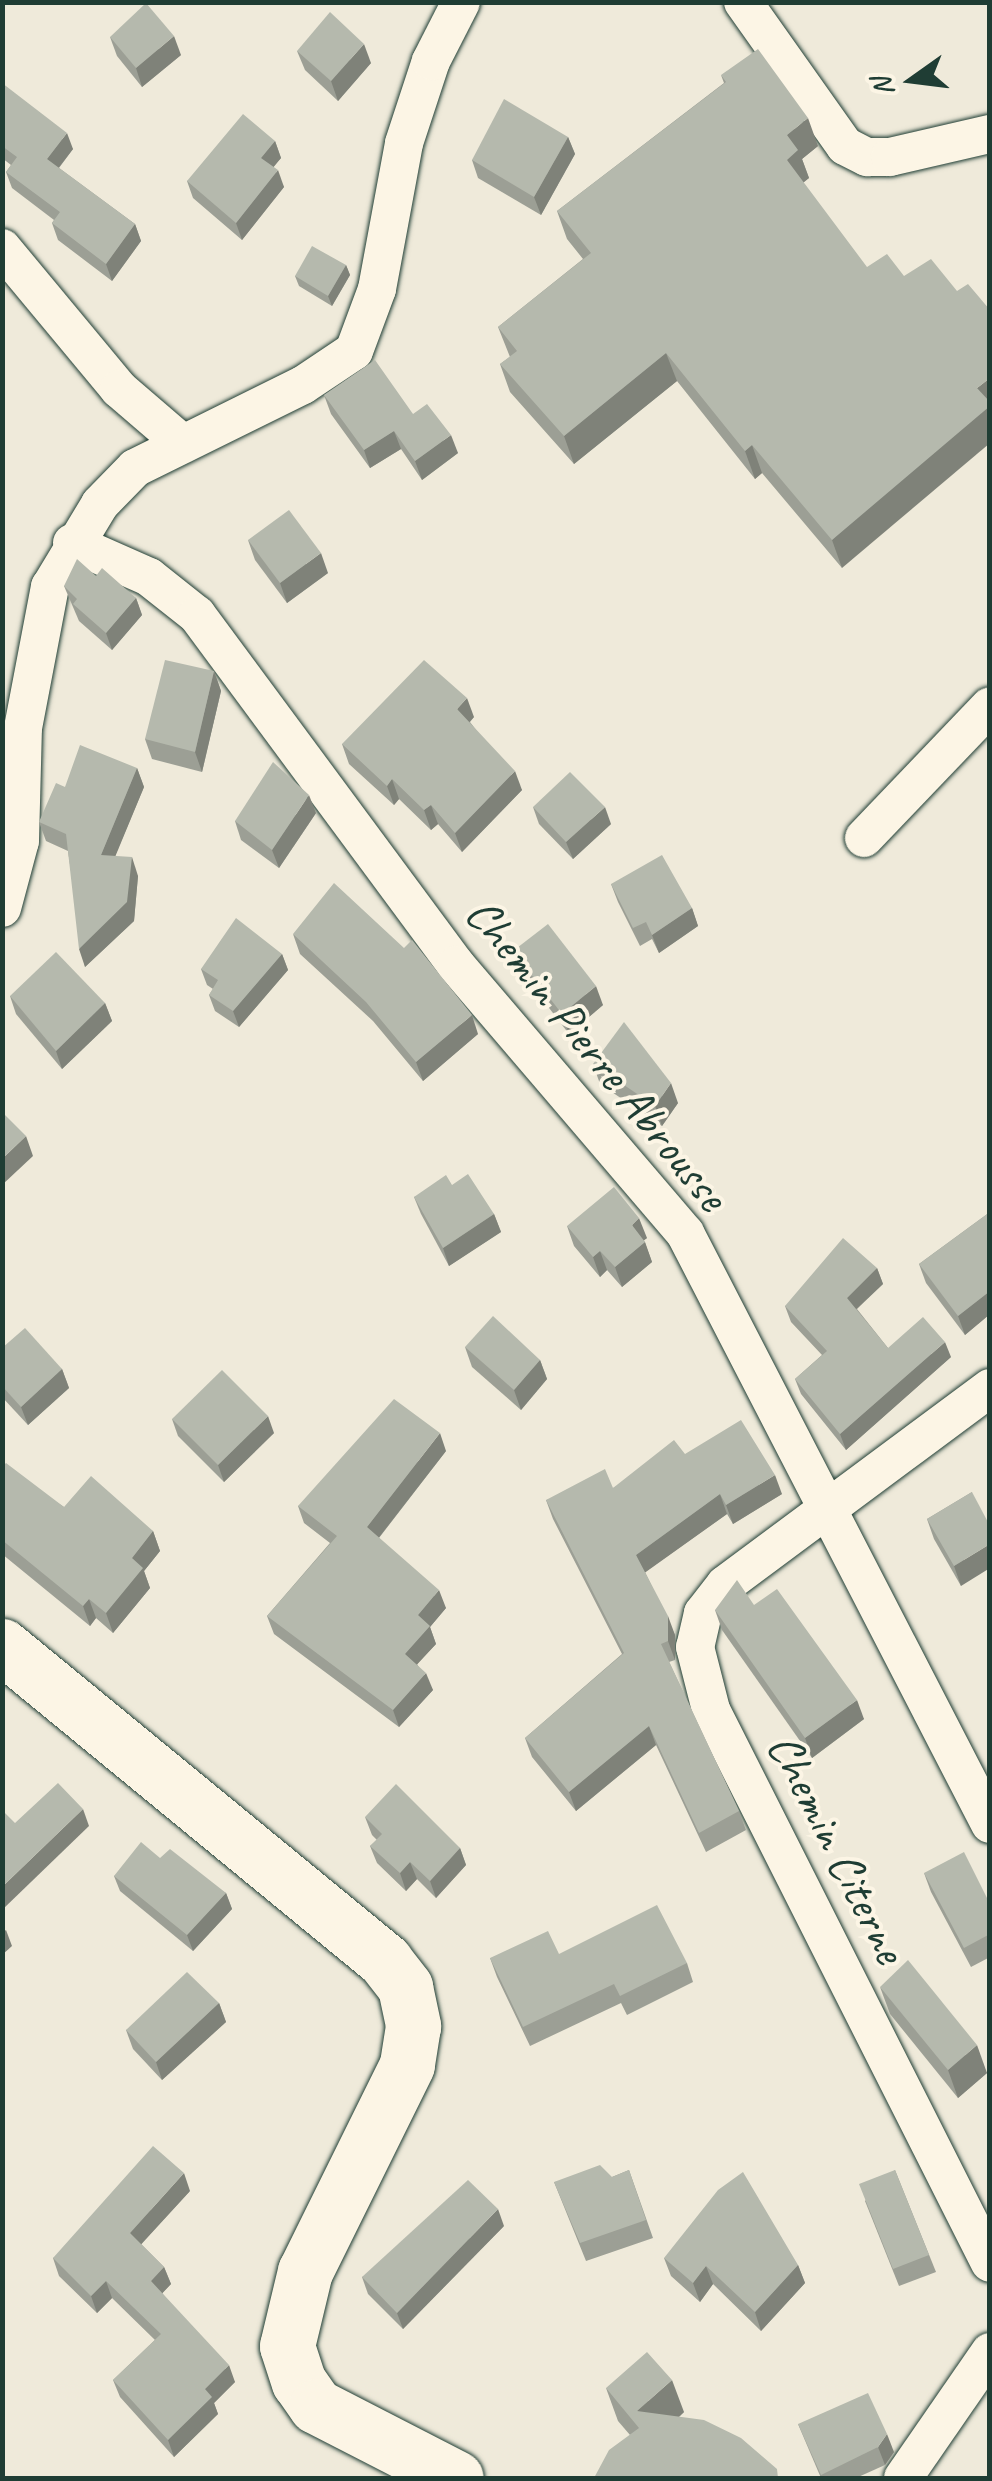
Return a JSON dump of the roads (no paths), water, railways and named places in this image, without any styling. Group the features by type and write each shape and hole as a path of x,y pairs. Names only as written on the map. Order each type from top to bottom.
{"main road":[{"path":"2,1646 385,1960 405,1987 413,2026 408,2065 305,2271 287,2346 299,2382 316,2406 456,2478"}],"street":[{"path":"2,908 20,841 12,774 35,640 50,587 72,543 135,468 354,352 377,290 404,143 431,60 461,2"},
{"path":"742,2 837,135 856,152 890,157 990,134"},
{"path":"2,248 119,389 184,444"},
{"name":"Chemin Pierre Abrousse","path":"72,543 150,577 197,615 456,965 657,1194 708,1274 826,1514 990,1824"},
{"path":"864,838 990,706"},
{"name":"Chemin Citerne","path":"990,1388 826,1514 724,1585 703,1613 696,1646 701,1679 990,2263"},
{"path":"903,2478 990,2352"}]}
